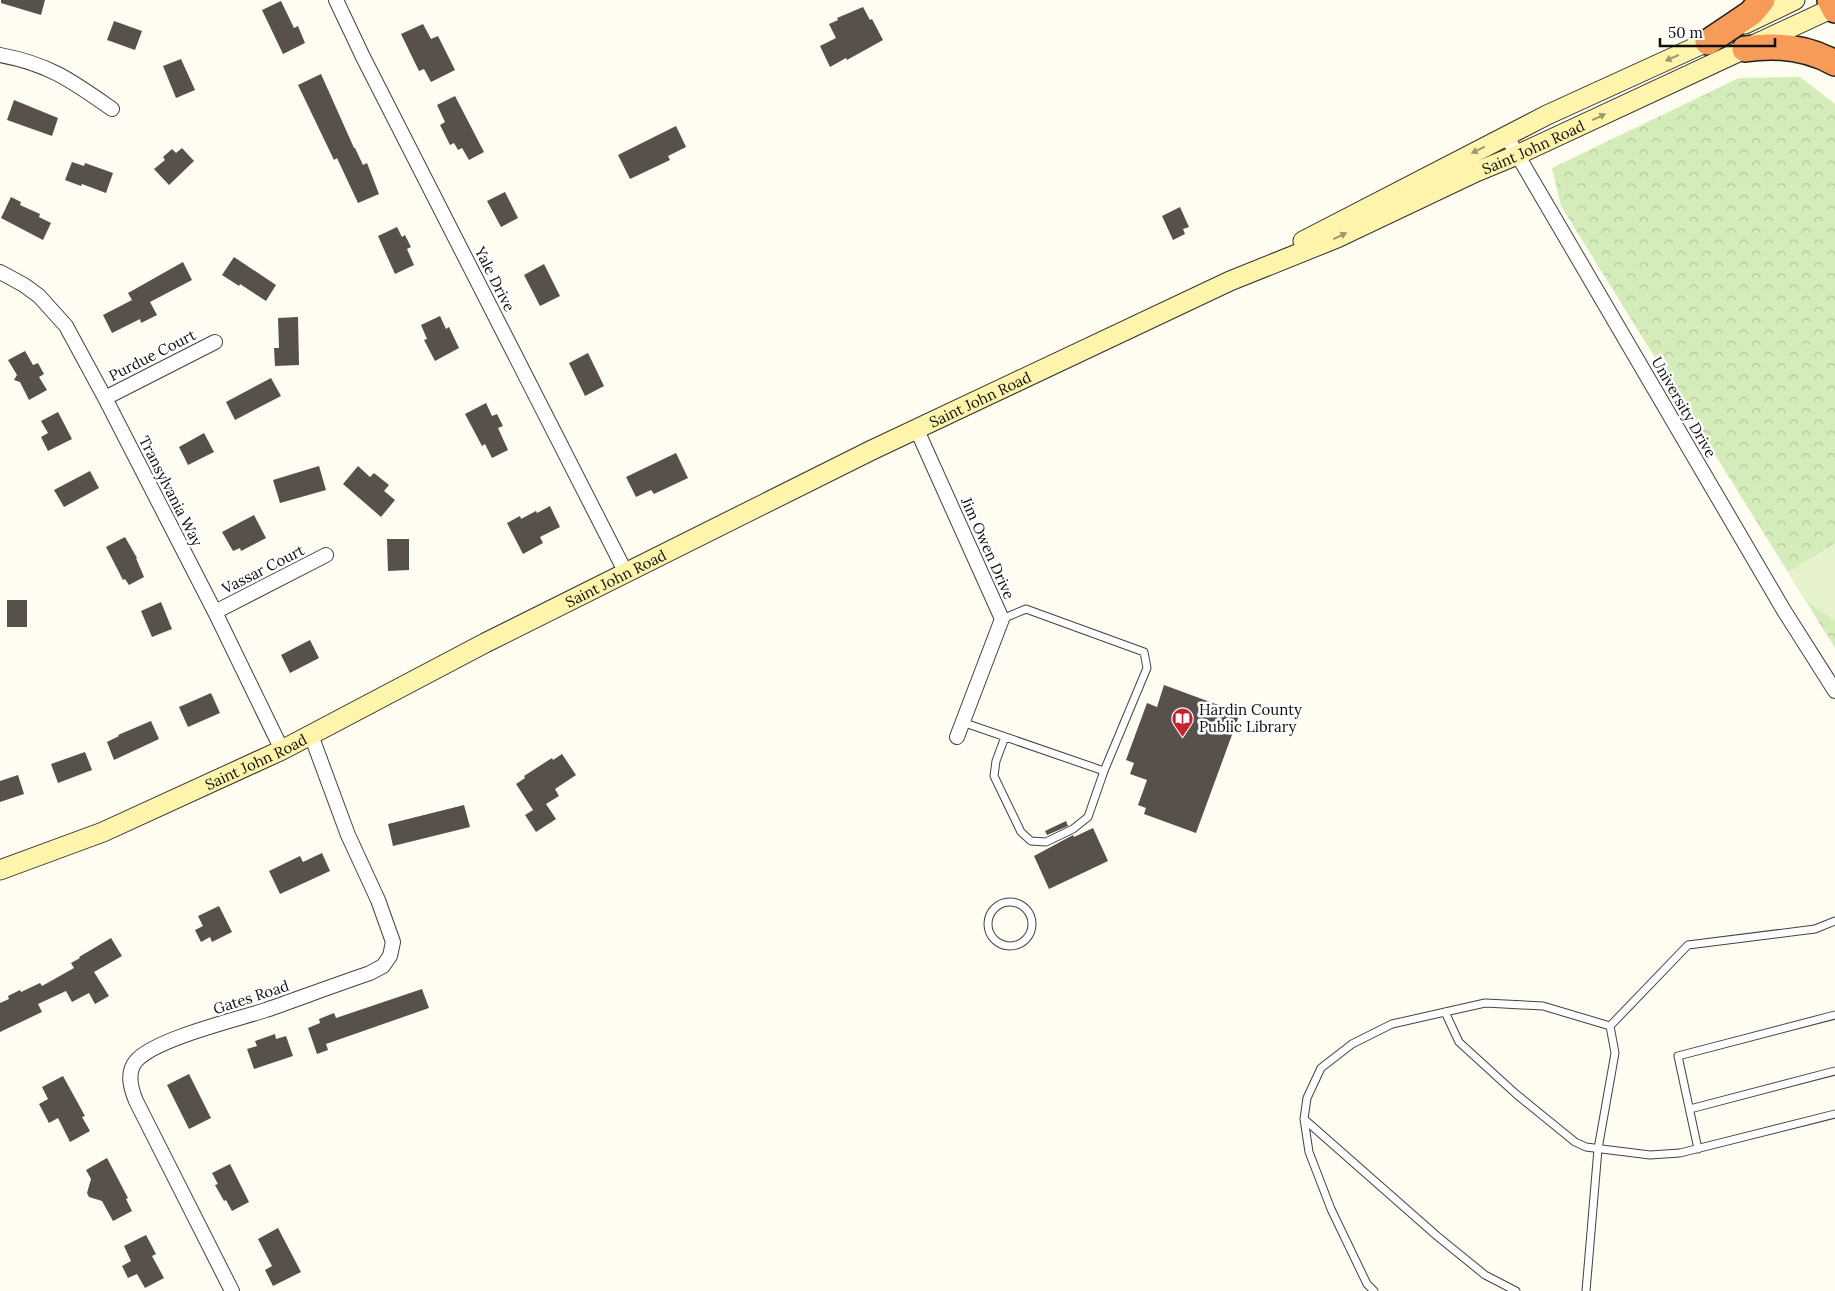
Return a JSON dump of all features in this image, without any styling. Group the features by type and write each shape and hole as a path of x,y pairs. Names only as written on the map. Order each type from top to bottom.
{"highway":[{"path":"1708,42 1751,13 1762,0"},
{"path":"1745,49 1782,46 1803,50 1835,63"}],"street":[{"name":"Yale Drive","path":"336,0 363,57 626,573"},
{"name":"Saint John Road","path":"0,870 103,832 282,750 485,643 626,573 917,430 1230,281 1338,222 1547,115 1708,42 1795,0"},
{"name":"Saint John Road","path":"1230,281 1337,238 1834,6"},
{"path":"0,55 24,60 53,71 75,83 112,109"},
{"name":"University Drive","path":"1507,137 1783,608 1834,686"},
{"name":"Transylvania Way","path":"0,272 24,285 53,310 66,326 215,612 282,750"},
{"name":"Purdue Court","path":"105,398 215,342"},
{"name":"Jim Owen Drive","path":"917,430 1002,619 957,737"},
{"name":"Vassar Court","path":"215,612 326,555"},
{"name":"Gates Road","path":"232,1291 136,1101 130,1077 134,1063 151,1049 206,1028 370,973 383,966 390,956 393,942 378,900 348,835 310,735"}],"lane":[{"path":"1002,619 1026,608 1144,652 1147,668 1104,771 1088,817 1073,829 1046,842 1031,841 1021,832 994,776 996,762 1005,737"},
{"path":"962,722 1104,771"},
{"path":"1006,902 1020,904 1030,914 1032,928 1030,935 1018,944 1004,945 992,937 989,930 990,916 994,909 1006,902"},
{"path":"1610,1026 1688,945 1815,929 1835,921"},
{"path":"1374,1291 1366,1284 1331,1209 1309,1152 1304,1119 1307,1098 1321,1068 1352,1044 1392,1024 1485,1003 1543,1006 1610,1026"},
{"path":"1445,1012 1459,1042 1516,1094 1575,1142 1586,1147 1650,1155 1680,1152 1835,1114"},
{"path":"1698,1149 1678,1056 1835,1015"},
{"path":"1586,1291 1598,1149 1615,1053 1610,1026"},
{"path":"1690,1109 1835,1071"},
{"path":"1304,1119 1444,1242 1485,1275 1516,1291"}],"green space":[{"path":"1800,77 1835,104 1835,648 1561,206 1552,168 1739,78"},
{"path":"1835,543 1835,620 1818,610 1807,600 1788,572"}],"building":[{"path":"1,0 45,0 41,15 1,3"},
{"path":"281,1 294,28 298,26 305,43 283,54 262,10"},
{"path":"863,7 883,40 830,67 820,46 836,38 829,24 838,20 837,18"},
{"path":"114,21 142,31 135,50 107,40"},
{"path":"423,24 431,39 438,36 455,70 431,82 424,69 419,71 401,34"},
{"path":"181,59 195,90 176,98 163,66"},
{"path":"321,74 354,148 363,165 367,163 379,194 358,203 337,158 334,160 298,85"},
{"path":"455,96 484,152 469,160 462,148 458,150 454,143 450,145 440,125 445,122 437,105"},
{"path":"14,100 58,118 52,136 7,120"},
{"path":"676,126 686,147 668,156 670,160 630,179 618,155"},
{"path":"182,148 194,161 169,185 154,169 165,160 163,157 172,149 176,153"},
{"path":"72,162 84,166 85,163 113,173 106,193 65,180"},
{"path":"505,192 518,218 501,227 487,201"},
{"path":"11,197 21,202 20,205 40,214 39,217 51,223 43,240 1,218"},
{"path":"1180,207 1189,227 1183,229 1185,234 1173,240 1162,216"},
{"path":"397,227 402,237 405,235 411,247 407,249 414,265 395,274 378,236"},
{"path":"234,257 276,285 266,301 222,275"},
{"path":"183,262 192,280 150,302 157,315 141,323 140,319 112,333 103,315 132,300 128,293"},
{"path":"544,264 560,296 540,306 524,275"},
{"path":"440,316 446,329 449,327 459,348 435,361 424,340 427,339 421,325"},
{"path":"298,317 299,365 275,366 274,348 279,348 278,318"},
{"path":"25,351 33,365 38,363 44,374 39,377 47,390 29,400 20,382 14,380 17,375 8,360"},
{"path":"588,353 604,386 585,396 569,363"},
{"path":"271,378 281,396 235,420 226,402"},
{"path":"486,403 492,416 497,414 503,426 498,428 508,450 492,458 485,444 482,446 465,414"},
{"path":"58,412 72,439 48,451 41,437 48,433 41,421"},
{"path":"204,433 214,452 188,465 179,447"},
{"path":"676,453 688,478 654,494 651,490 636,497 626,477"},
{"path":"319,466 326,490 280,503 273,480"},
{"path":"358,466 370,477 374,473 389,485 384,491 395,500 381,517 343,484"},
{"path":"90,471 99,488 64,507 54,490"},
{"path":"550,506 560,527 540,537 543,543 523,554 507,523 520,516 521,519 536,511 537,513"},
{"path":"254,515 266,538 241,551 240,548 233,551 222,532"},
{"path":"125,537 137,558 144,577 129,585 125,579 123,580 106,547"},
{"path":"387,539 409,539 409,570 388,571"},
{"path":"7,600 27,600 27,627 7,627"},
{"path":"161,602 172,629 152,637 141,611"},
{"path":"310,640 319,658 290,673 281,655"},
{"name":"Hardin County Public Library","path":"1164,685 1240,713 1196,833 1144,814 1146,808 1138,805 1147,780 1130,774 1134,763 1126,760 1147,703 1157,707"},
{"path":"211,693 220,713 188,727 179,707"},
{"path":"151,721 159,739 114,760 107,742 118,735"},
{"path":"85,752 92,770 58,783 51,764"},
{"path":"562,754 576,775 555,789 559,796 546,804 556,819 536,832 525,815 533,810 516,784 525,778 524,776 552,758 553,760"},
{"path":"18,775 24,794 0,802 0,781"},
{"path":"464,805 470,827 393,846 388,824"},
{"path":"1066,821 1068,826 1047,835 1045,831"},
{"path":"1093,828 1108,861 1049,889 1034,856 1073,835 1074,837"},
{"path":"322,853 330,871 280,894 269,871 300,856 303,862"},
{"path":"219,906 232,932 212,942 210,937 201,942 195,930 203,926 198,916"},
{"path":"111,938 122,956 94,972 109,996 95,1004 89,993 72,1002 66,991 38,1004 42,1012 0,1032 0,1003 9,999 8,996 40,983 42,986 74,968 71,963"},
{"path":"422,989 429,1008 326,1044 328,1050 317,1054 308,1028 320,1023 319,1019 334,1013 336,1018"},
{"path":"275,1034 276,1039 286,1036 293,1056 254,1069 247,1049 257,1046 255,1041"},
{"path":"189,1074 211,1118 189,1129 167,1085"},
{"path":"63,1076 85,1116 82,1117 90,1131 70,1142 58,1118 49,1123 39,1104 48,1099 42,1087"},
{"path":"107,1158 128,1198 126,1199 132,1211 113,1221 102,1201 89,1197 87,1193 91,1179 86,1170"},
{"path":"230,1164 249,1202 232,1211 215,1185 218,1184 212,1173"},
{"path":"278,1228 301,1272 273,1286 265,1270 272,1266 258,1239"},
{"path":"146,1235 156,1254 152,1256 164,1278 145,1288 137,1274 128,1278 122,1266 131,1261 124,1246"}],"place":[{"name":"Hardin County Public Library","path":"1183,737"}]}
